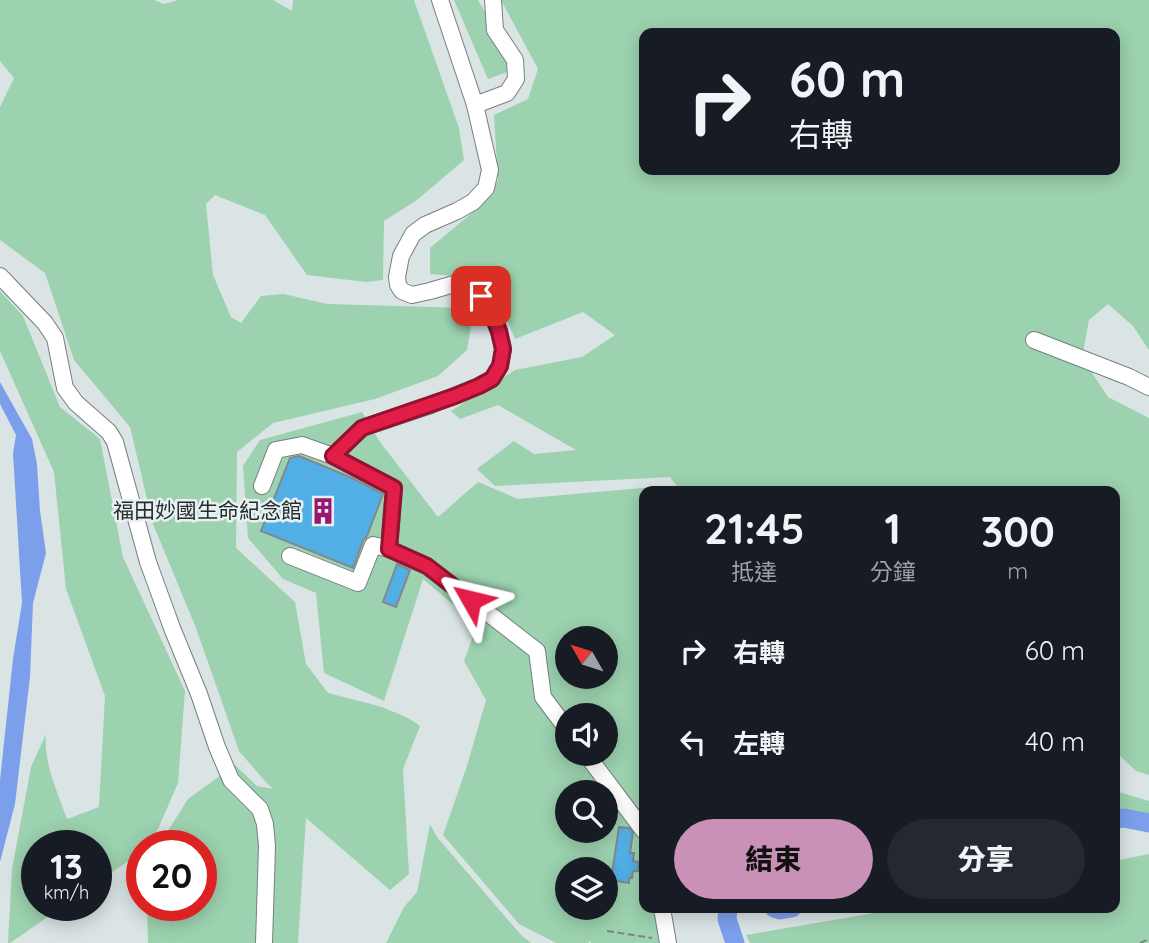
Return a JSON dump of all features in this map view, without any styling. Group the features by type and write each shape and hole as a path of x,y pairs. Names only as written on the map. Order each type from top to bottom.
{"street":[{"path":"333,456 362,428 479,386 492,379 500,366 503,349 499,331 481,296 466,285 454,284 412,295 402,291 398,285 401,256 413,234 425,225 473,202 486,188 489,170 475,105 440,0"},
{"path":"475,105 507,93 516,79 514,61 495,30 493,0"},
{"path":"0,276 45,323 55,338 65,388 76,403 109,432 115,442 148,562 199,694 216,747 232,780 260,809 265,824 267,846 264,943"},
{"path":"1034,340 1149,387"},
{"path":"262,486 276,450 302,445 333,456 394,488 389,549"},
{"path":"290,556 358,583 373,545 427,566 537,651 543,697 555,713"},
{"path":"595,766 639,824"},
{"path":"662,913 664,941"}],"path":[{"path":"607,931 664,941"},
{"path":"1140,943 1149,939"}],"green space":[{"path":"0,0 154,0 164,4 178,0 273,0 292,11 293,0 414,0 459,128 464,160 417,200 384,221 383,280 366,282 307,275 265,215 215,195 206,204 213,275 231,317 241,323 261,296 284,294 327,304 467,308 471,327 467,350 438,376 375,399 273,423 237,452 236,548 295,602 306,664 328,693 382,707 420,726 403,769 409,874 390,890 306,818 298,943 148,943 147,921 217,921 217,830 168,830 188,799 235,765 257,786 273,789 239,751 196,628 153,524 130,427 74,360 45,273 0,240 0,107 14,78 0,61"},
{"path":"454,0 478,0 518,68 488,79"},
{"path":"501,0 1149,0 1149,350 1133,326 1108,304 1089,320 1082,358 1108,397 1149,418 1149,775 1136,771 1120,756 1120,486 677,486 670,477 495,486 477,469 514,441 534,454 576,450 498,405 460,419 451,411 515,370 582,357 615,335 583,312 515,339 490,278 430,274 430,248 480,206 498,181 494,115 528,99 538,69"},
{"path":"0,291 23,316 60,407 100,439 123,557 185,691 178,783 158,830 126,830 126,863 112,872 112,830 21,830 21,921 42,921 10,943 12,869 31,767 46,734 49,766 67,819 99,807 105,696 66,589 54,472 0,351"},
{"path":"362,412 380,442 438,517 478,482 518,499 639,488 639,913 659,913 663,943 556,943 519,924 443,835 486,700 464,661 477,625 423,579 384,701 324,673 316,593 283,579 248,538 243,466 260,440"},
{"path":"1120,792 1149,801 1149,816 1120,815"},
{"path":"430,824 437,837 521,935 531,943 386,943 404,907 417,892"},
{"path":"1149,854 1149,943 750,943 746,935 874,913 1120,913 1120,860"}],"water":[{"path":"0,382 32,439 46,553 33,603 30,677 15,804 0,862 0,780 22,603 13,453 16,435 0,404"}],"building":[{"name":"福田妙國生命紀念館","path":"299,456 383,494 353,568 261,531 290,458"},
{"path":"397,564 410,570 396,607 383,602"},
{"path":"619,827 629,828 633,833 630,853 634,853 633,861 639,862 638,871 633,871 629,883 618,881 618,857 614,857"}],"waterway":[{"path":"1120,818 1149,823"},
{"path":"728,913 735,943"}],"place":[{"name":"福田妙國生命紀念館","path":"323,511"}],"route":[{"path":"471,600 427,566 389,549 394,488 333,456 362,428 455,396 492,379 500,366 503,349 492,314 481,296"}]}
